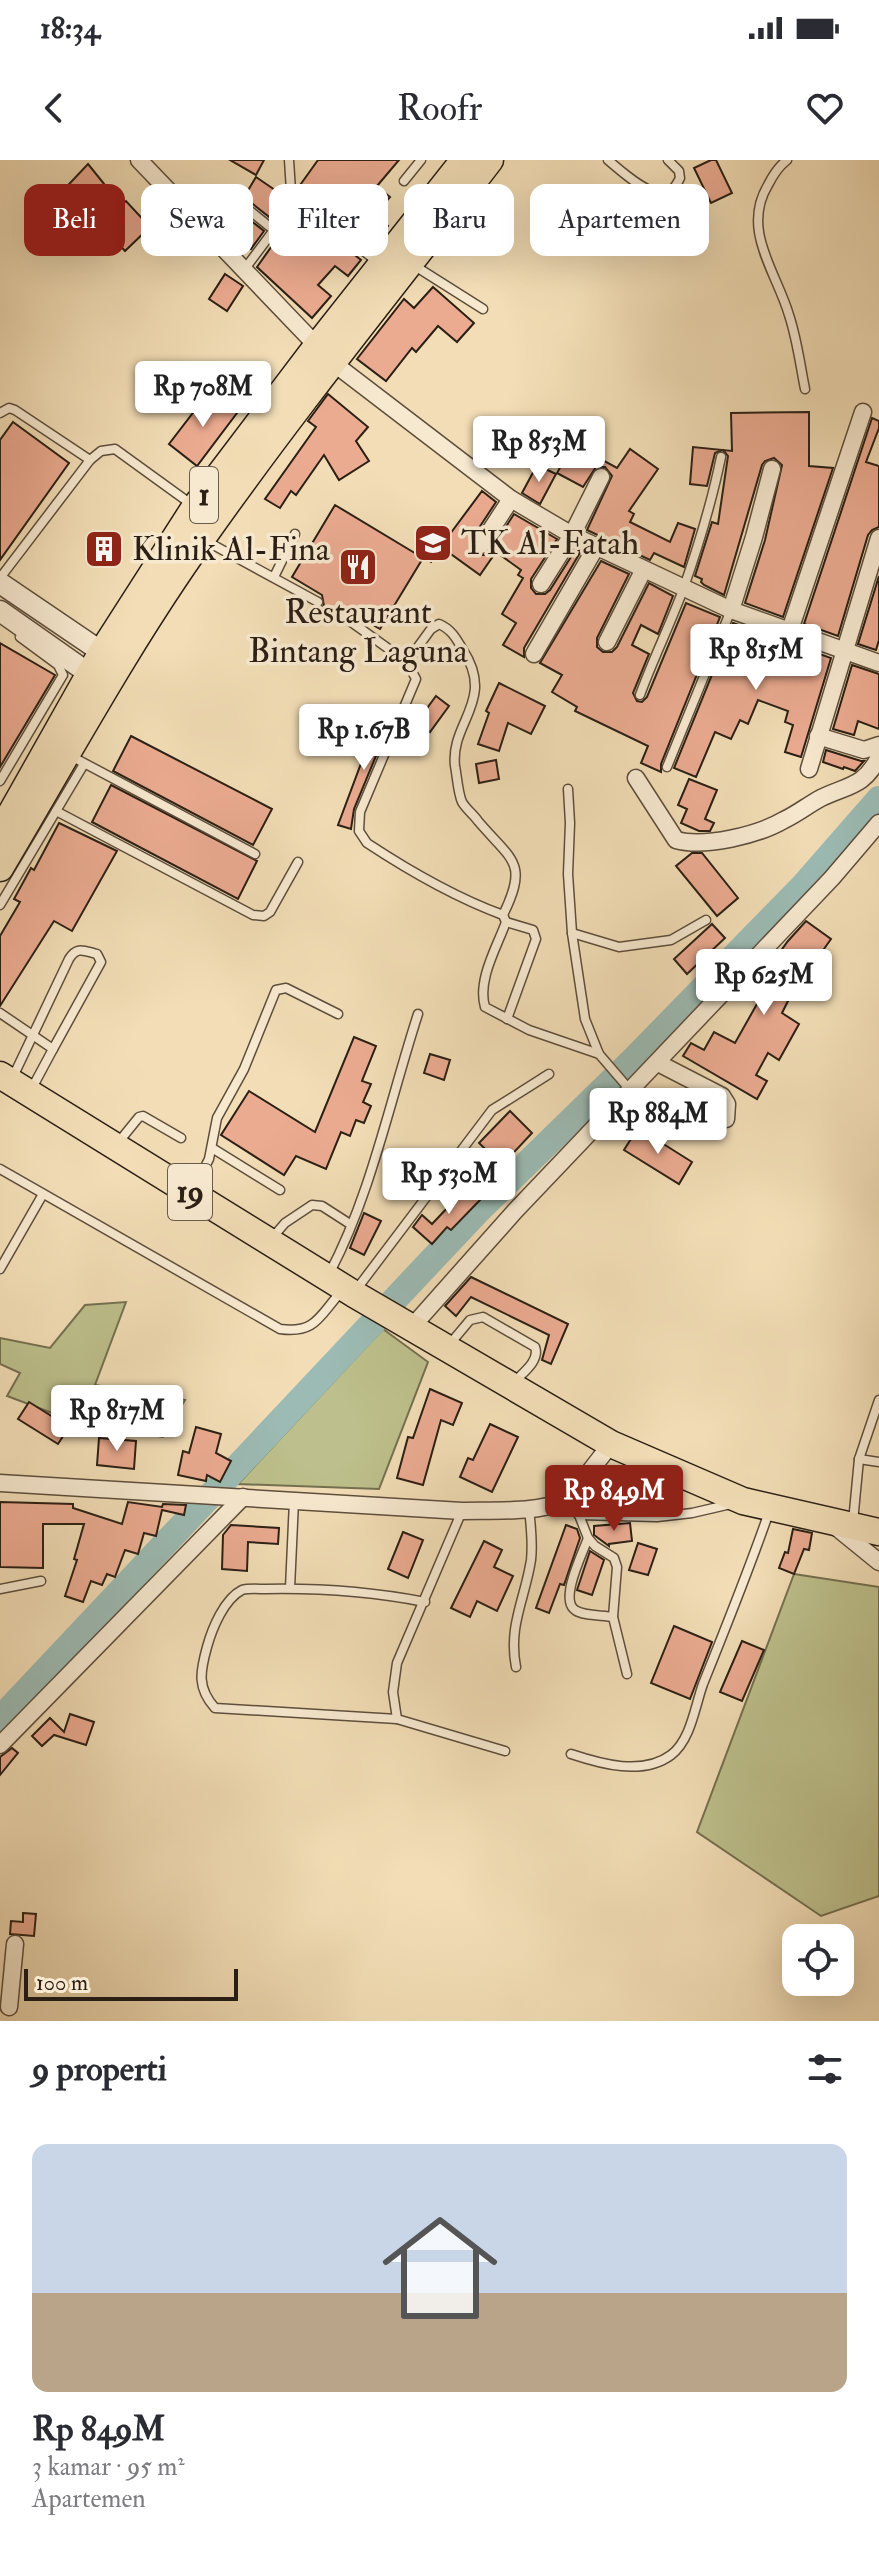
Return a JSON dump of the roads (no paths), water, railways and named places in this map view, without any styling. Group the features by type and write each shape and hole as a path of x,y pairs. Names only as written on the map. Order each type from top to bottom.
{"highway":[{"name":"1","path":"0,868 76,759 104,670 195,507 324,354 411,263 490,160"},
{"name":"1","path":"0,833 7,782 104,670 202,539 383,266 457,163"},
{"name":"19","path":"9,1081 114,1148 270,1240 341,1287 611,1444 743,1501 879,1532"}],"street":[{"path":"139,160 324,354 511,499 572,535 683,589 789,633 879,663"},
{"path":"789,633 863,412"},
{"path":"731,610 772,469"},
{"path":"541,584 572,535 601,477"},
{"path":"481,545 511,499"},
{"path":"809,769 879,538"},
{"path":"534,654 596,547"},
{"path":"607,642 643,571"},
{"path":"0,580 104,670"},
{"path":"0,611 104,670"},
{"path":"818,736 864,750 879,745"},
{"path":"636,778 676,840 709,842 751,834 783,821 863,779 879,757"},
{"path":"409,1326 626,1086 658,1063 832,878 879,823"},
{"path":"658,1063 722,1096 727,1104 726,1119"},
{"path":"0,1483 462,1511 528,1508 565,1502 611,1444"},
{"path":"0,1745 240,1497"},
{"path":"841,1524 879,1562"},
{"path":"10,2010 15,1944"}],"lane":[{"path":"289,160 291,184"},
{"path":"404,181 421,160"},
{"path":"608,160 637,183 659,194 674,189 680,178 679,171 668,160"},
{"path":"787,160 778,167 761,195 756,225 789,314 805,389"},
{"path":"253,213 269,226"},
{"path":"243,271 269,238"},
{"path":"370,256 383,266"},
{"path":"411,263 483,309"},
{"path":"0,413 9,408 15,410 90,460"},
{"path":"0,580 90,460 101,451 115,449 195,507"},
{"path":"640,695 683,589 712,499 721,457"},
{"path":"274,577 295,534"},
{"path":"202,539 318,602"},
{"path":"667,767 731,610"},
{"path":"340,614 407,662 416,679 360,812 359,831 367,843 423,880 533,930 536,939 507,1019"},
{"path":"0,622 58,665 63,675 7,782"},
{"path":"407,662 431,629 439,624 449,628 474,667 471,709 454,750 462,802 503,848 515,868 515,889 484,982 482,996 485,1007 529,1030 602,1058"},
{"path":"0,905 56,811 76,759 255,854"},
{"path":"568,789 572,933 585,1019 602,1058 626,1086"},
{"path":"56,811 253,915 264,916 270,912 298,862"},
{"path":"572,933 619,947 671,940 706,920"},
{"path":"79,949 97,954 101,962 53,1049 9,1081 74,951 79,949"},
{"path":"191,1192 206,1169 217,1118 244,1069 276,990 286,988 338,1014"},
{"path":"0,1013 53,1049"},
{"path":"341,1287 338,1256 374,1159 418,1014"},
{"path":"0,1169 280,1329 295,1331 310,1328 341,1287 370,1269 441,1181 492,1110 549,1074"},
{"path":"114,1148 143,1116 181,1138"},
{"path":"212,1148 280,1190"},
{"path":"0,1269 43,1194"},
{"path":"270,1240 285,1223 312,1205 322,1206 350,1224"},
{"path":"446,1348 475,1317 483,1317 535,1347 537,1357 510,1387"},
{"path":"841,1524 879,1400"},
{"path":"859,1459 879,1462"},
{"path":"290,1588 294,1500"},
{"path":"579,1515 657,1517 692,1513 743,1501"},
{"path":"565,1502 579,1515 588,1538 614,1558 617,1567 613,1617 627,1674"},
{"path":"571,1754 597,1762 635,1767 658,1763 674,1754 689,1729 700,1691 770,1507"},
{"path":"516,1667 512,1646 515,1622 531,1560 528,1508"},
{"path":"397,1719 393,1692 397,1663 462,1511"},
{"path":"588,1538 568,1592 570,1604 577,1611 613,1617"},
{"path":"0,1589 41,1581"},
{"path":"425,1602 379,1594 290,1588 243,1590 230,1601 211,1633 200,1673 201,1687 215,1708 397,1719 505,1751"}],"waterway":[{"path":"0,1719 477,1212 633,1060 803,886 879,799"}],"place":[{"name":"TK Al-Fatah","path":"433,543"},
{"name":"Klinik Al-Fina","path":"104,549"},
{"name":"Restaurant Bintang Laguna","path":"358,567"}]}
